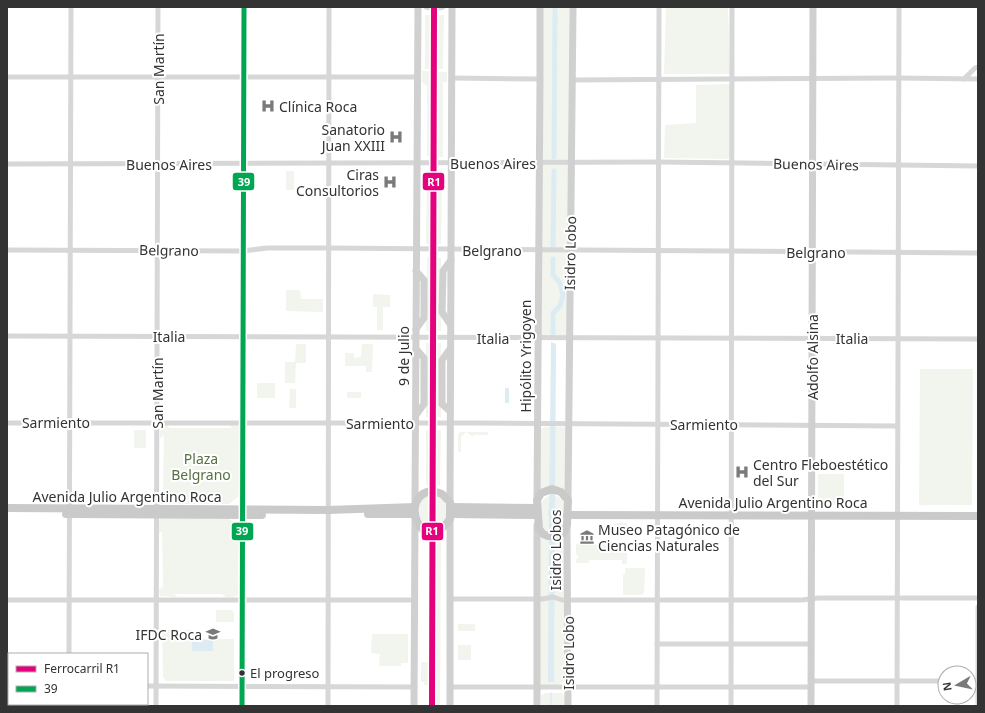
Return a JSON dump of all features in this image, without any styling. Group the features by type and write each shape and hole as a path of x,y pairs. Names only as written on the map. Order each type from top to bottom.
{"main road":[{"name":"9 de Julio","path":"415,423 416,415 424,404 424,358 416,349 418,7"},
{"path":"450,706 450,411 442,404 442,360 450,349 450,324 442,312 443,271 451,260 452,7"},
{"name":"Hipólito Yrigoyen","path":"537,706 540,7"},
{"name":"Isidro Lobo","path":"568,500 573,7"},
{"name":"Adolfo Alsina","path":"811,706 813,7"},
{"path":"414,706 415,423"},
{"path":"450,511 537,507 541,493 552,490 561,492 568,500"},
{"path":"433,491 442,494 450,511 442,530 432,533 422,529 415,510 419,496 422,493 433,491"},
{"name":"Isidro Lobos","path":"568,500 568,600"},
{"name":"Avenida Julio Argentino Roca","path":"7,508 69,512"},
{"name":"Avenida Julio Argentino Roca","path":"7,514 69,512 328,512 415,510"},
{"name":"Avenida Julio Argentino Roca","path":"567,512 897,513 978,511"},
{"name":"Avenida Julio Argentino Roca","path":"897,513 978,516"},
{"path":"537,525 540,532 546,536 563,533 567,525"},
{"name":"Isidro Lobo","path":"568,600 568,706"}],"street":[{"path":"69,653 71,250 70,7"},
{"name":"San Martín","path":"156,706 158,7"},
{"path":"242,706 244,7"},
{"path":"328,706 330,7"},
{"path":"426,7 434,9 444,7"},
{"path":"657,706 659,7"},
{"path":"731,706 732,7"},
{"path":"897,706 899,7"},
{"path":"964,79 978,67"},
{"path":"7,77 418,77"},
{"path":"452,78 540,79"},
{"path":"572,80 978,79"},
{"name":"Buenos Aires","path":"7,164 732,162 898,166 978,166"},
{"name":"Belgrano","path":"7,250 243,251 267,248 329,248 416,250 978,253"},
{"name":"Italia","path":"7,336 978,339"},
{"name":"Sarmiento","path":"7,422 568,423 897,426"},
{"path":"450,599 542,599 553,597 562,600 731,601 978,598"},
{"path":"7,600 415,600"},
{"path":"978,607 978,706"},
{"path":"657,644 811,644"},
{"path":"450,687 657,688 937,681"},
{"path":"148,686 415,687"}],"green space":[{"path":"543,7 569,7 568,338 541,336"},
{"path":"666,7 728,7 730,74 664,74"},
{"path":"425,15 444,15 443,69 425,69"},
{"path":"422,71 447,72 447,82 443,82 443,157 427,156 427,86 422,82"},
{"path":"730,84 730,159 664,158 665,125 696,123 696,85"},
{"path":"427,170 442,170 441,244 426,244"},
{"path":"286,171 294,171 294,190 286,190"},
{"path":"427,257 441,258 441,331 426,331"},
{"path":"286,290 300,290 301,299 323,299 323,312 286,311"},
{"path":"373,294 390,295 390,307 383,307 383,330 377,330 377,307 373,307"},
{"path":"426,343 441,343 441,417 426,417"},
{"path":"296,344 306,344 306,363 296,363 295,383 285,383 285,362 295,362"},
{"path":"362,344 373,344 372,372 366,372 366,366 345,366 345,353 354,353 354,358 361,357"},
{"path":"920,369 973,369 972,505 919,505"},
{"path":"257,383 275,383 275,398 257,398"},
{"path":"290,389 296,389 296,408 289,408"},
{"path":"347,392 361,392 361,398 347,398"},
{"name":"Plaza Belgrano","path":"167,424 169,428 232,428 230,425 238,425 239,496 229,504 161,504 160,498 163,494 164,435 160,438 160,427"},
{"path":"545,427 564,427 566,429 566,492 542,491 539,488 540,429"},
{"path":"134,430 146,430 146,448 134,448"},
{"path":"426,430 441,430 440,486 435,484 426,485"},
{"path":"460,432 466,432 461,437 461,452 458,452 458,435"},
{"path":"466,432 488,432 488,435 473,435 473,437"},
{"path":"818,474 844,474 844,505 822,505 818,502"},
{"path":"430,494 437,495 442,498 446,505 447,517 445,524 430,530 419,521 419,501"},
{"path":"553,495 562,500 564,506 562,525 554,532 544,530 539,515 543,500"},
{"path":"162,517 229,518 239,528 237,596 227,598 222,594 174,594 177,597 160,596 159,590 163,586 162,532 159,533 159,521"},
{"path":"617,523 627,523 627,526 624,526 611,533 598,533"},
{"path":"544,537 564,538 565,681 557,685 539,684 540,539"},
{"path":"441,540 440,706 432,706 432,541"},
{"path":"576,544 627,545 627,564 622,564 622,560 589,560 589,563 576,563 578,556 576,554"},
{"path":"625,568 645,568 644,593 642,595 623,595 623,575 625,574"},
{"path":"216,610 232,610 234,613 234,622 216,622"},
{"path":"458,624 475,624 475,631 458,631"},
{"path":"162,630 191,630 192,639 234,639 233,681 166,681 163,677"},
{"path":"372,634 408,634 408,663 401,663 401,666 379,666 380,654 371,653"},
{"path":"458,645 471,645 471,660 458,660"},
{"path":"421,662 429,662 428,685 424,685 424,682 421,682"},
{"path":"545,693 562,693 565,697 565,706 541,706 541,696"}],"shaded area":[{"path":"551,342 556,344 556,516 554,682 548,682 548,511"},
{"path":"505,388 509,388 509,403 505,403"},
{"path":"192,640 213,640 213,651 192,651"}],"waterway":[{"path":"554,157 555,7"},
{"path":"553,247 554,171"},
{"path":"553,259 553,275 560,283 563,295 560,306 553,313 553,334"},
{"path":"551,693 551,706"}],"rail line":[{"name":"R1","path":"432,706 434,7"}],"transit line":[{"name":"39","path":"242,706 244,7"}],"place":[{"name":"Clínica Roca","path":"268,106"},
{"name":"Sanatorio Juan XXIII","path":"396,137"},
{"name":"Ciras Consultorios","path":"390,182"},
{"name":"Centro Fleboestético del Sur","path":"742,472"},
{"name":"Museo Patagónico de Ciencias Naturales","path":"587,537"},
{"name":"IFDC Roca","path":"213,634"},
{"name":"El progreso","path":"242,673"}]}
